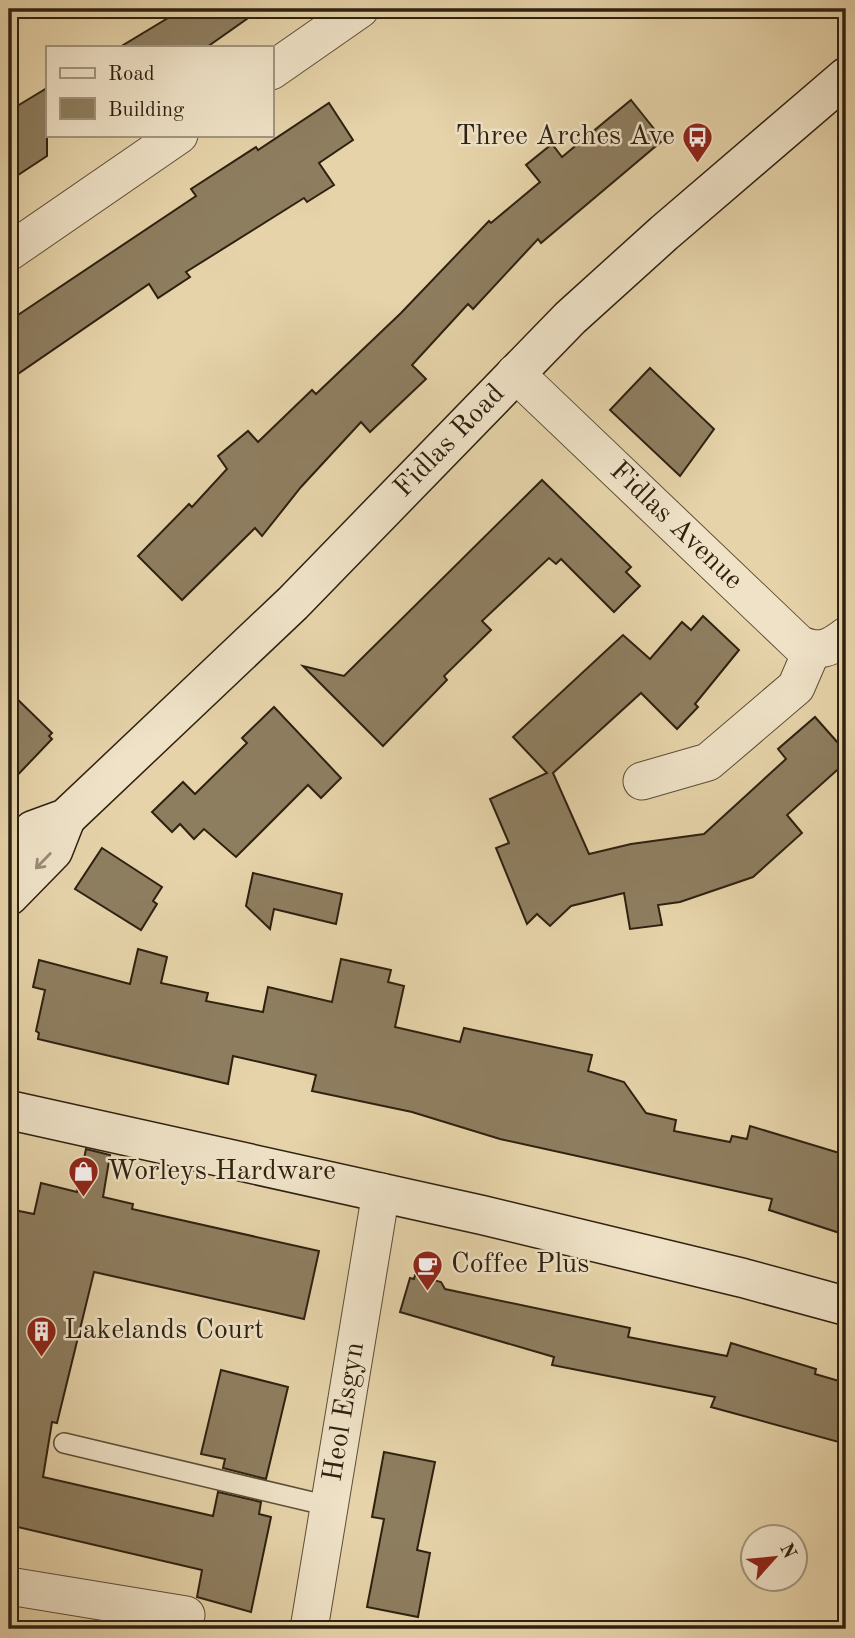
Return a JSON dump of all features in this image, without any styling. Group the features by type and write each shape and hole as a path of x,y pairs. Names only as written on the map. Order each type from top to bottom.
{"street":[{"path":"273,70 360,9"},
{"name":"Fidlas Road","path":"9,854 33,830 66,818 293,603 515,373 644,250 846,78"},
{"path":"9,252 178,136"},
{"name":"Fidlas Avenue","path":"515,373 791,637 812,650"},
{"path":"642,781 708,762 796,687 812,650 827,649 846,636"},
{"name":"Fidlas Road","path":"9,896 53,851 66,818"},
{"path":"9,1110 381,1192 743,1278 846,1306"},
{"name":"Heol Esgyn","path":"309,1629 381,1192"},
{"path":"9,1586 186,1615"}],"lane":[{"path":"64,1443 329,1506"}],"building":[{"path":"183,9 261,9 208,46 122,46"},
{"path":"46,89 47,156 9,181 9,111"},
{"path":"631,100 663,140 541,243 538,239 473,309 468,304 412,365 426,379 370,432 361,422 301,487 262,536 255,528 182,600 138,556 189,504 192,507 227,469 218,456 248,431 258,442 312,390 316,394 401,313 489,221 491,223 540,182 526,165 552,144 562,157"},
{"path":"329,103 353,140 319,163 334,185 307,202 304,198 186,272 190,277 158,298 149,284 9,380 9,321 196,196 191,189 256,147 258,150"},
{"path":"650,368 714,429 680,476 610,410"},
{"path":"542,480 631,567 626,572 640,586 614,612 561,559 556,564 549,558 482,621 491,630 444,676 447,680 383,746 303,666 344,676"},
{"path":"703,616 739,650 695,704 698,707 677,729 641,693 553,773 589,854 631,844 704,834 786,759 778,749 815,717 846,752 846,762 787,815 802,833 753,877 680,902 658,905 662,925 630,929 624,893 571,906 550,926 537,914 527,924 496,848 509,843 490,799 547,773 513,737 623,635 650,659 682,622 691,630"},
{"path":"9,691 52,733 49,736 52,739 9,784"},
{"path":"274,707 341,778 321,798 308,785 236,857 204,829 194,839 180,824 172,832 152,812 183,782 195,794 247,743 242,738"},
{"path":"102,848 162,887 153,901 157,904 141,930 75,889"},
{"path":"253,873 342,894 336,924 274,909 270,929 246,906"},
{"path":"138,949 167,957 161,983 208,993 206,1001 263,1012 268,987 332,1002 341,959 391,970 388,982 404,986 395,1027 460,1042 464,1028 592,1055 588,1071 624,1082 646,1113 676,1120 674,1131 730,1142 732,1136 747,1139 750,1126 846,1155 846,1235 769,1210 772,1199 500,1139 412,1112 312,1091 316,1075 233,1056 228,1084 38,1039 39,1033 36,1031 45,990 33,987 39,960 130,984"},
{"path":"86,1149 110,1155 103,1197 133,1204 132,1209 319,1251 304,1319 94,1272 57,1423 52,1422 43,1477 213,1516 218,1492 261,1502 259,1514 271,1517 251,1612 197,1597 202,1570 9,1525 9,1209 34,1214 41,1183 77,1192"},
{"path":"415,1275 441,1282 445,1289 630,1328 628,1337 727,1356 731,1343 816,1369 815,1374 846,1383 846,1444 711,1407 715,1397 552,1365 554,1357 400,1312 410,1278 414,1279"},
{"path":"221,1370 288,1387 266,1479 223,1468 225,1459 201,1454"},
{"path":"384,1452 435,1462 417,1550 430,1553 418,1617 367,1607 384,1519 372,1517"}],"place":[{"name":"Three Arches Ave","path":"698,164"},
{"name":"Worleys Hardware","path":"84,1199"},
{"name":"Coffee Plus","path":"428,1292"},
{"name":"Lakelands Court","path":"41,1358"}]}
